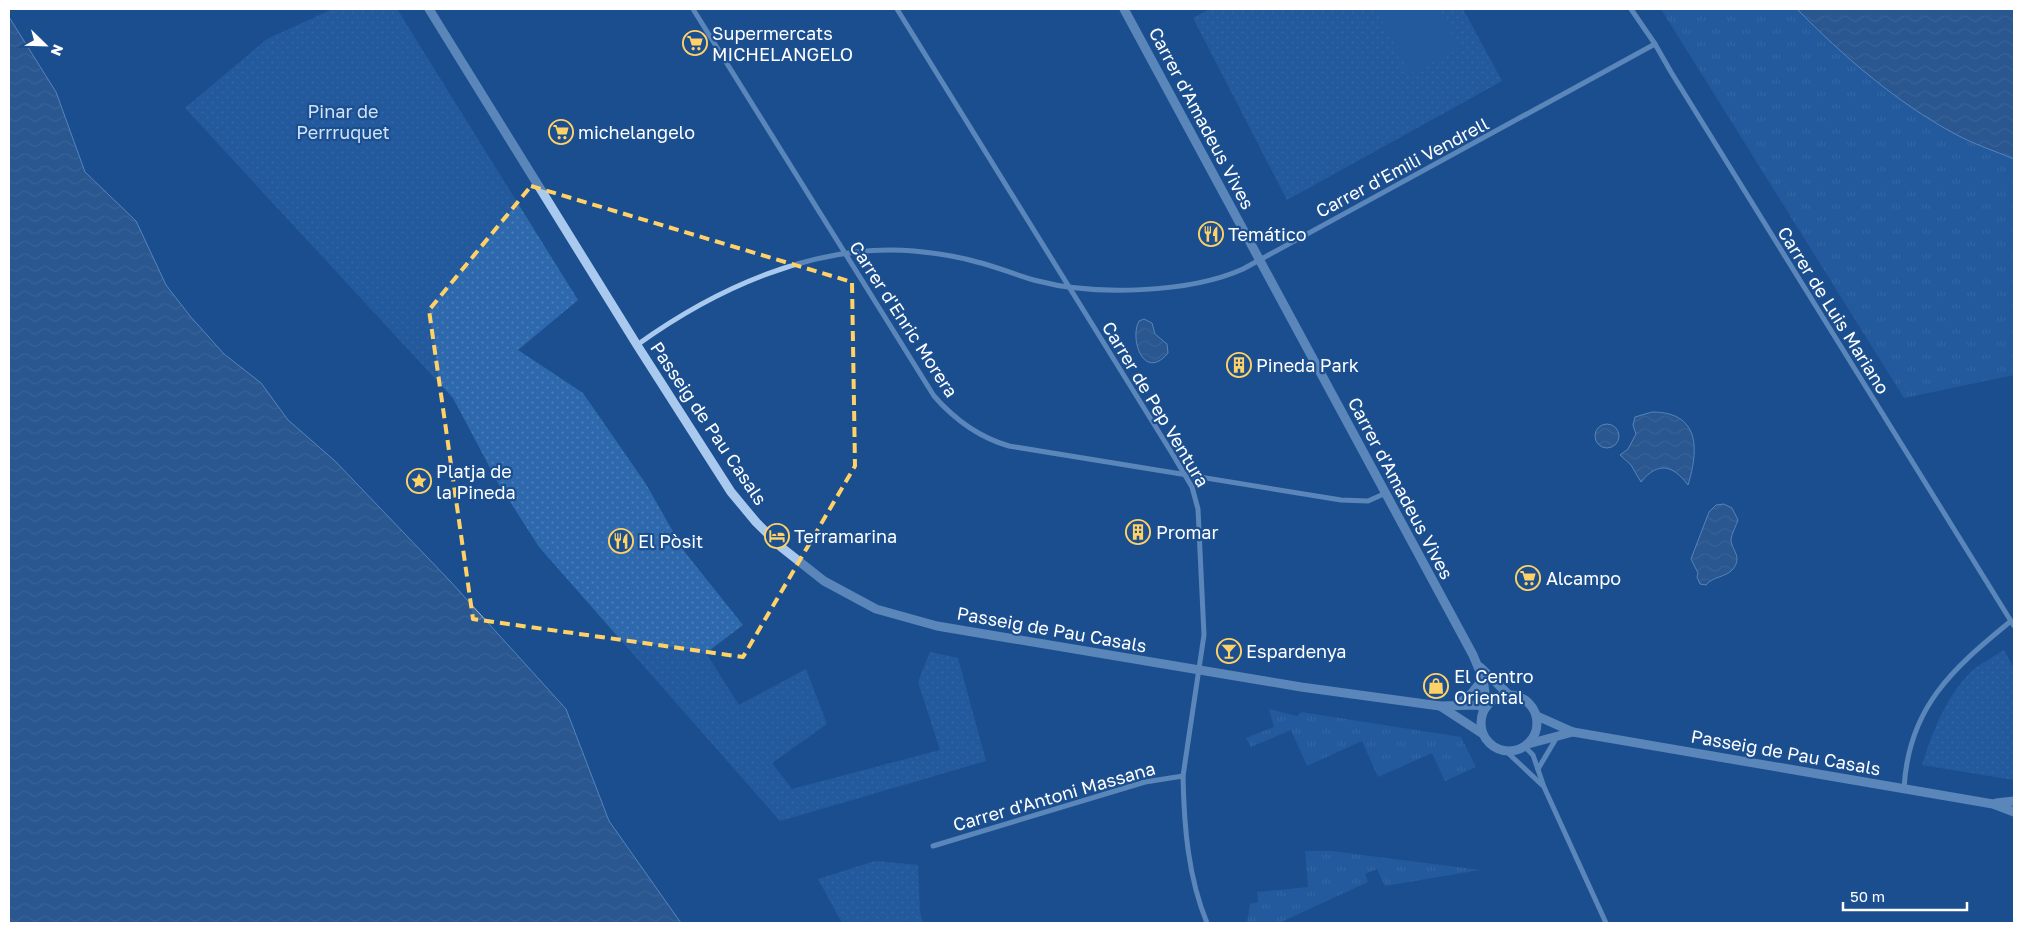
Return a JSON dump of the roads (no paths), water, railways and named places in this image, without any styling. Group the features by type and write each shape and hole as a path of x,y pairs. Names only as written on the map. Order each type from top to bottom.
{"street":[{"name":"Passeig de Pau Casals","path":"429,9 731,492 756,522 804,566 846,594 889,614 937,626 1200,670 1440,706 1477,705 1486,707"},
{"name":"Carrer d'Enric Morera","path":"692,9 934,396 955,418 966,426 990,439 1014,448 1186,476 1341,500 1368,500 1386,493"},
{"name":"Carrer de Pep Ventura","path":"897,9 1186,476 1195,494 1198,509 1204,615 1203,649 1183,776 1186,837 1197,893 1207,923"},
{"name":"Carrer d'Amadeus Vives","path":"1124,9 1478,665 1486,707"},
{"name":"Carrer de Luis Mariano","path":"1631,9 1655,44 2013,624"},
{"name":"Carrer d'Emili Vendrell","path":"638,345 683,316 738,287 799,264 844,253 887,250 932,253 976,262 1037,281 1069,287 1129,289 1180,285 1226,275 1260,259 1655,44"},
{"path":"1904,789 1905,769 1911,743 1920,719 1959,665 2013,624"},
{"name":"Carrer d'Amadeus Vives","path":"1478,665 1509,695"},
{"path":"1456,706 1471,694 1482,679"},
{"path":"1507,752 1516,751 1526,746 1536,731 1537,716 1533,708 1518,696 1500,696 1486,707 1481,726 1483,734 1492,746 1507,752 1544,787"},
{"name":"Passeig de Pau Casals","path":"1440,706 1483,734"},
{"name":"Passeig de Pau Casals","path":"1537,716 1574,732 1993,804 2014,812"},
{"name":"Passeig de Pau Casals","path":"1526,746 1558,735 1574,732"},
{"path":"1538,769 1558,735"},
{"path":"1526,746 1533,756 1544,787 1606,923"},
{"name":"Carrer d'Antoni Massana","path":"933,846 1145,782 1183,776"},
{"name":"Passeig de Pau Casals","path":"1993,804 2014,801"}],"water":[{"path":"1797,9 2014,9 2014,159 1962,138 1912,108 1852,61"},
{"path":"9,17 56,92 85,172 136,221 166,285 190,316 224,354 261,383 288,420 335,461 450,581 566,709 609,821 681,923 9,923"},
{"path":"1144,319 1152,323 1155,334 1167,344 1168,353 1159,361 1152,363 1141,355 1137,347 1136,329 1139,321"},
{"path":"1652,412 1668,414 1679,418 1692,435 1694,458 1688,485 1677,473 1665,468 1653,471 1641,482 1631,465 1620,455 1628,449 1636,434 1633,425 1635,417"},
{"path":"1607,424 1616,427 1619,436 1616,445 1607,448 1598,445 1595,436 1598,427"},
{"path":"1724,504 1732,508 1738,520 1731,539 1737,557 1736,564 1730,572 1712,580 1706,585 1700,584 1697,577 1698,573 1691,559 1709,512 1716,505"}],"place":[{"name":"Supermercats MICHELANGELO","path":"695,43"},
{"name":"michelangelo","path":"561,132"},
{"name":"Temático","path":"1211,234"},
{"name":"Pineda Park","path":"1239,365"},
{"name":"Platja de la Pineda","path":"419,481"},
{"name":"Promar","path":"1138,532"},
{"name":"Terramarina","path":"777,536"},
{"name":"El Pòsit","path":"621,541"},
{"name":"Alcampo","path":"1528,578"},
{"name":"Espardenya","path":"1229,651"},
{"name":"El Centro Oriental","path":"1436,686"}],"park label":[{"name":"Pinar de Perrruquet","path":"343,121"}]}
